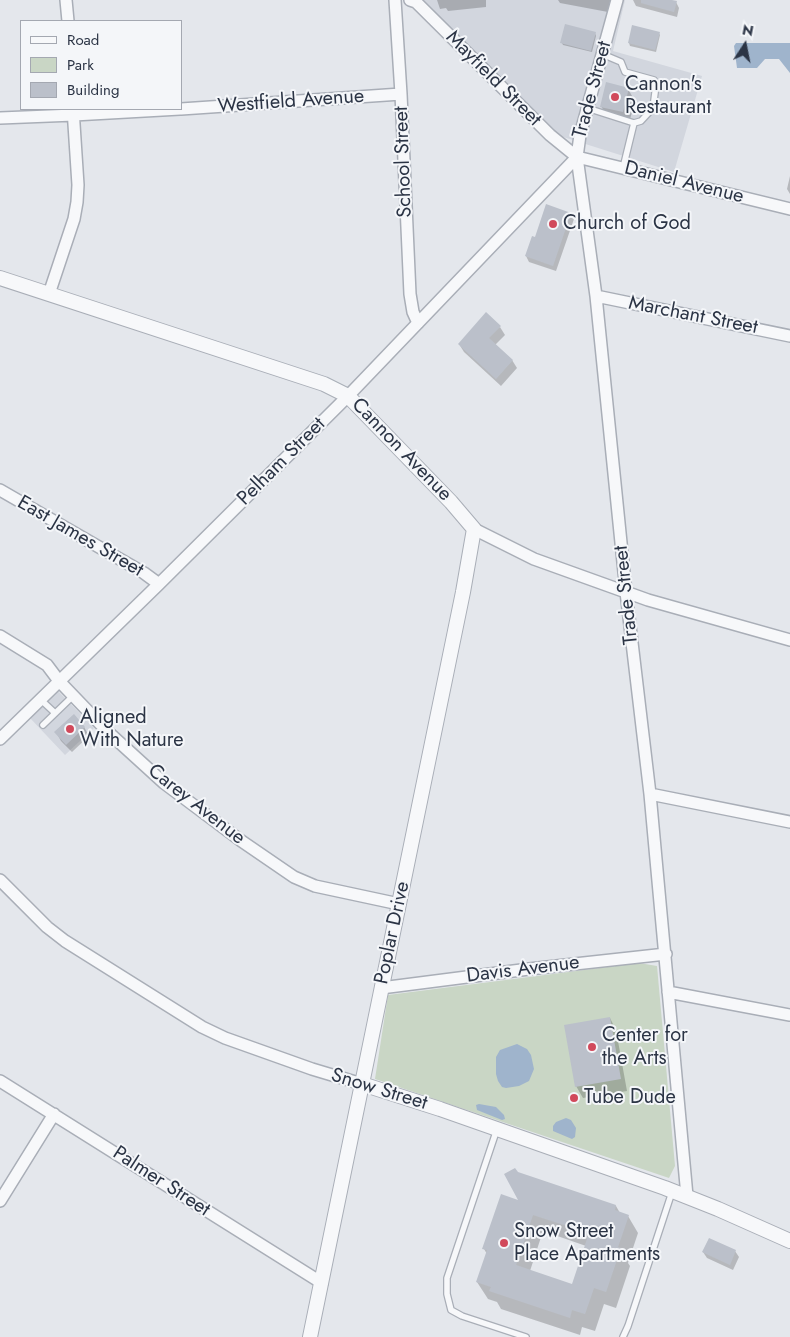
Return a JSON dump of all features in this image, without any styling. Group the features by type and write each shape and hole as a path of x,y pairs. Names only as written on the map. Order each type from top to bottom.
{"street":[{"path":"66,0 68,20"},
{"name":"School Street","path":"395,0 410,294 413,312 418,322"},
{"name":"Mayfield Street","path":"410,0 416,2 550,135 577,157"},
{"name":"Trade Street","path":"617,0 580,135 577,157 596,296 626,592 650,794 666,954 686,1196"},
{"name":"Westfield Avenue","path":"182,109 401,94"},
{"name":"Westfield Avenue","path":"0,118 74,112 145,110"},
{"path":"49,294 74,218 77,202 78,185 74,112"},
{"name":"Daniel Avenue","path":"577,157 790,209"},
{"name":"Pelham Street","path":"0,739 348,396 577,157"},
{"name":"Cannon Avenue","path":"0,278 324,384 348,396 451,502 474,529 534,559 648,600 790,640"},
{"name":"Marchant Street","path":"596,296 790,336"},
{"name":"East James Street","path":"0,490 144,573 159,584"},
{"name":"Poplar Drive","path":"310,1337 474,529"},
{"name":"Carey Avenue","path":"0,636 40,660 129,752 164,783 240,840 294,877 315,886 399,904"},
{"path":"650,794 790,822"},
{"name":"Snow Street","path":"0,880 41,922 65,941 202,1028 312,1069 497,1129 672,1190 790,1241"},
{"name":"Davis Avenue","path":"381,988 666,954"},
{"path":"668,992 790,1014"},
{"name":"Palmer Street","path":"0,1081 322,1283"},
{"path":"0,1202 54,1114"}],"lane":[{"path":"587,108 634,123 641,121 653,108 656,85 654,80 625,72 621,62 602,54"},
{"path":"623,168 634,123"},
{"path":"43,724 73,696"},
{"path":"40,700 55,713"},
{"path":"497,1129 447,1278 447,1294 451,1310 462,1316 526,1337"},
{"path":"623,1337 672,1190"}],"shaded area":[{"path":"419,0 625,0 613,51 702,76 674,172 557,135"},
{"path":"58,691 94,728 65,755 30,718"}],"green space":[{"path":"639,963 657,966 675,1166 669,1178 375,1079 388,995"}],"water":[{"path":"736,43 790,43 790,73 779,59 765,59 757,68 737,68 734,46"},
{"path":"517,1044 527,1049 531,1055 534,1069 529,1081 519,1086 502,1087 496,1074 496,1057 500,1050"},
{"path":"476,1105 496,1107 504,1115 505,1119 502,1120 477,1110"},
{"path":"566,1118 571,1120 576,1128 575,1137 572,1139 553,1131 553,1126 556,1122"}],"building":[{"path":"641,0 677,1 674,12 641,3"},
{"path":"565,24 596,32 591,51 560,43"},
{"path":"632,25 660,32 655,50 628,43"},
{"name":"Cannon's Restaurant","path":"606,82 629,88 623,112 600,107"},
{"name":"Church of God","path":"546,204 571,213 553,266 525,256 532,236 535,237"},
{"path":"486,312 501,326 489,338 513,360 496,379 458,344"},
{"name":"Aligned With Nature","path":"74,714 85,727 66,745 54,732"},
{"name":"Center for the Arts","path":"610,1017 621,1079 575,1087 564,1025"},
{"name":"Snow Street Place Apartments","path":"515,1168 518,1172 616,1205 615,1210 629,1215 618,1247 621,1248 606,1292 594,1288 585,1314 572,1310 570,1318 489,1291 491,1287 476,1282 487,1250 482,1249 501,1194 518,1200 504,1174","holes":["533,1215 589,1233 572,1284 516,1265"]},
{"path":"709,1238 736,1250 730,1265 702,1252"}],"place":[{"name":"Cannon's Restaurant","path":"615,97"},
{"name":"Church of God","path":"553,224"},
{"name":"Aligned With Nature","path":"70,729"},
{"name":"Center for the Arts","path":"592,1047"},
{"name":"Tube Dude","path":"574,1098"},
{"name":"Snow Street Place Apartments","path":"504,1243"}]}
